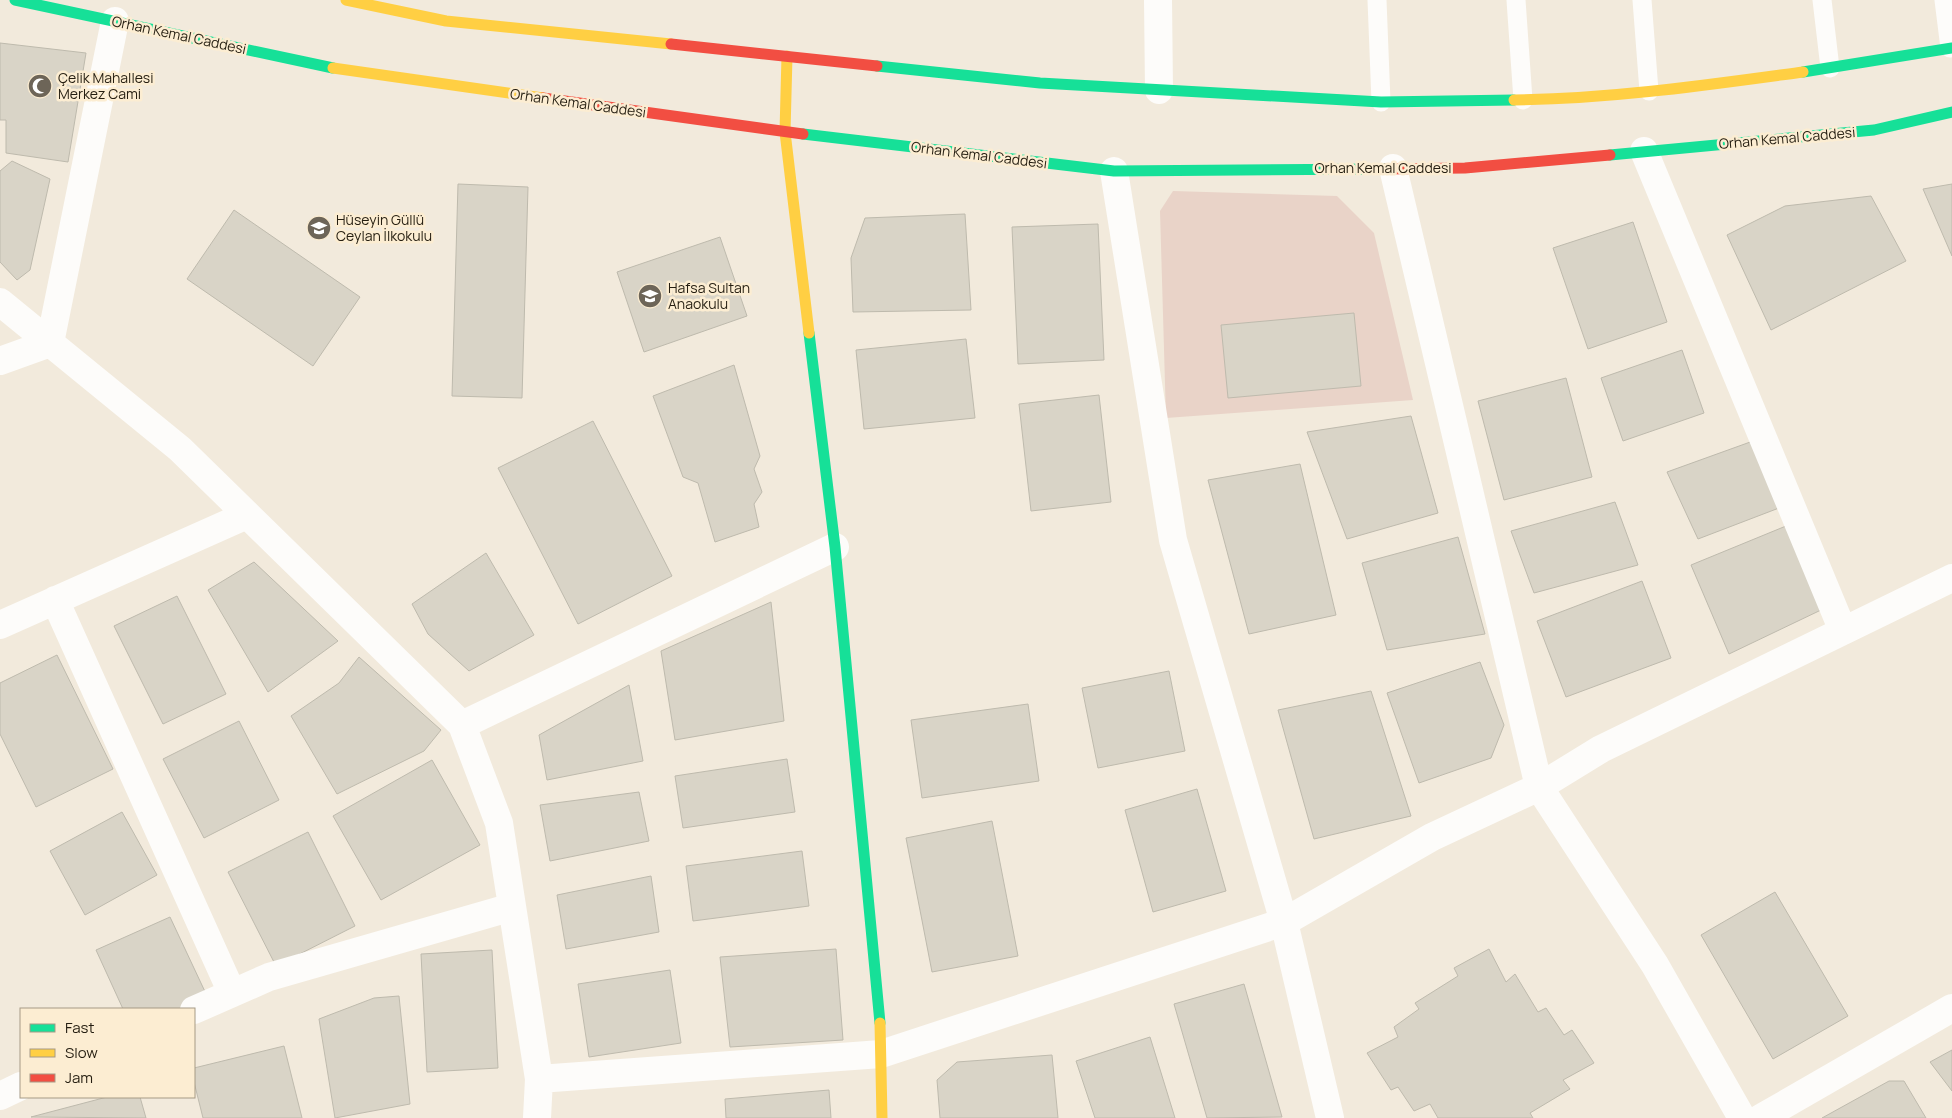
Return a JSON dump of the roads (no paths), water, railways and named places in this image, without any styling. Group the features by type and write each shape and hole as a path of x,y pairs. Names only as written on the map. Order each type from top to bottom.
{"main road":[{"name":"Orhan Kemal Caddesi","path":"15,0 330,68 785,132 1114,171 1465,168 1874,130 1952,112"},
{"path":"346,0 446,21 1040,83 1380,102 1523,100 1685,88 1830,68 1951,48"},
{"path":"787,56 785,132 835,547 880,1026 882,1118"}],"street":[{"path":"1158,0 1159,90"},
{"path":"50,343 115,21"},
{"path":"1644,151 1843,631"},
{"path":"1393,168 1539,787 1655,965 1742,1118"},
{"path":"1114,171 1173,540 1284,922 1330,1118"},
{"path":"0,302 180,449 462,725 499,823 539,1079 537,1118"},
{"path":"0,361 50,343"},
{"path":"0,625 246,515"},
{"path":"462,725 835,547"},
{"path":"539,1079 881,1054 1284,922 1432,837 1539,787 1601,749 1952,578"},
{"path":"55,600 232,993"},
{"path":"195,1010 268,978 512,906"},
{"path":"1761,1118 1952,1008"},
{"path":"0,1096 20,1086"}],"lane":[{"path":"1377,0 1380,102"},
{"path":"1516,0 1523,100"},
{"path":"1642,0 1649,91"},
{"path":"1822,0 1830,68"},
{"path":"1944,0 1951,48"}],"place":[{"name":"Çelik Mahallesi Merkez Cami","path":"40,86"},
{"name":"Hüseyin Güllü Ceylan İlkokulu","path":"319,228"},
{"name":"Hafsa Sultan Anaokulu","path":"650,296"}]}
